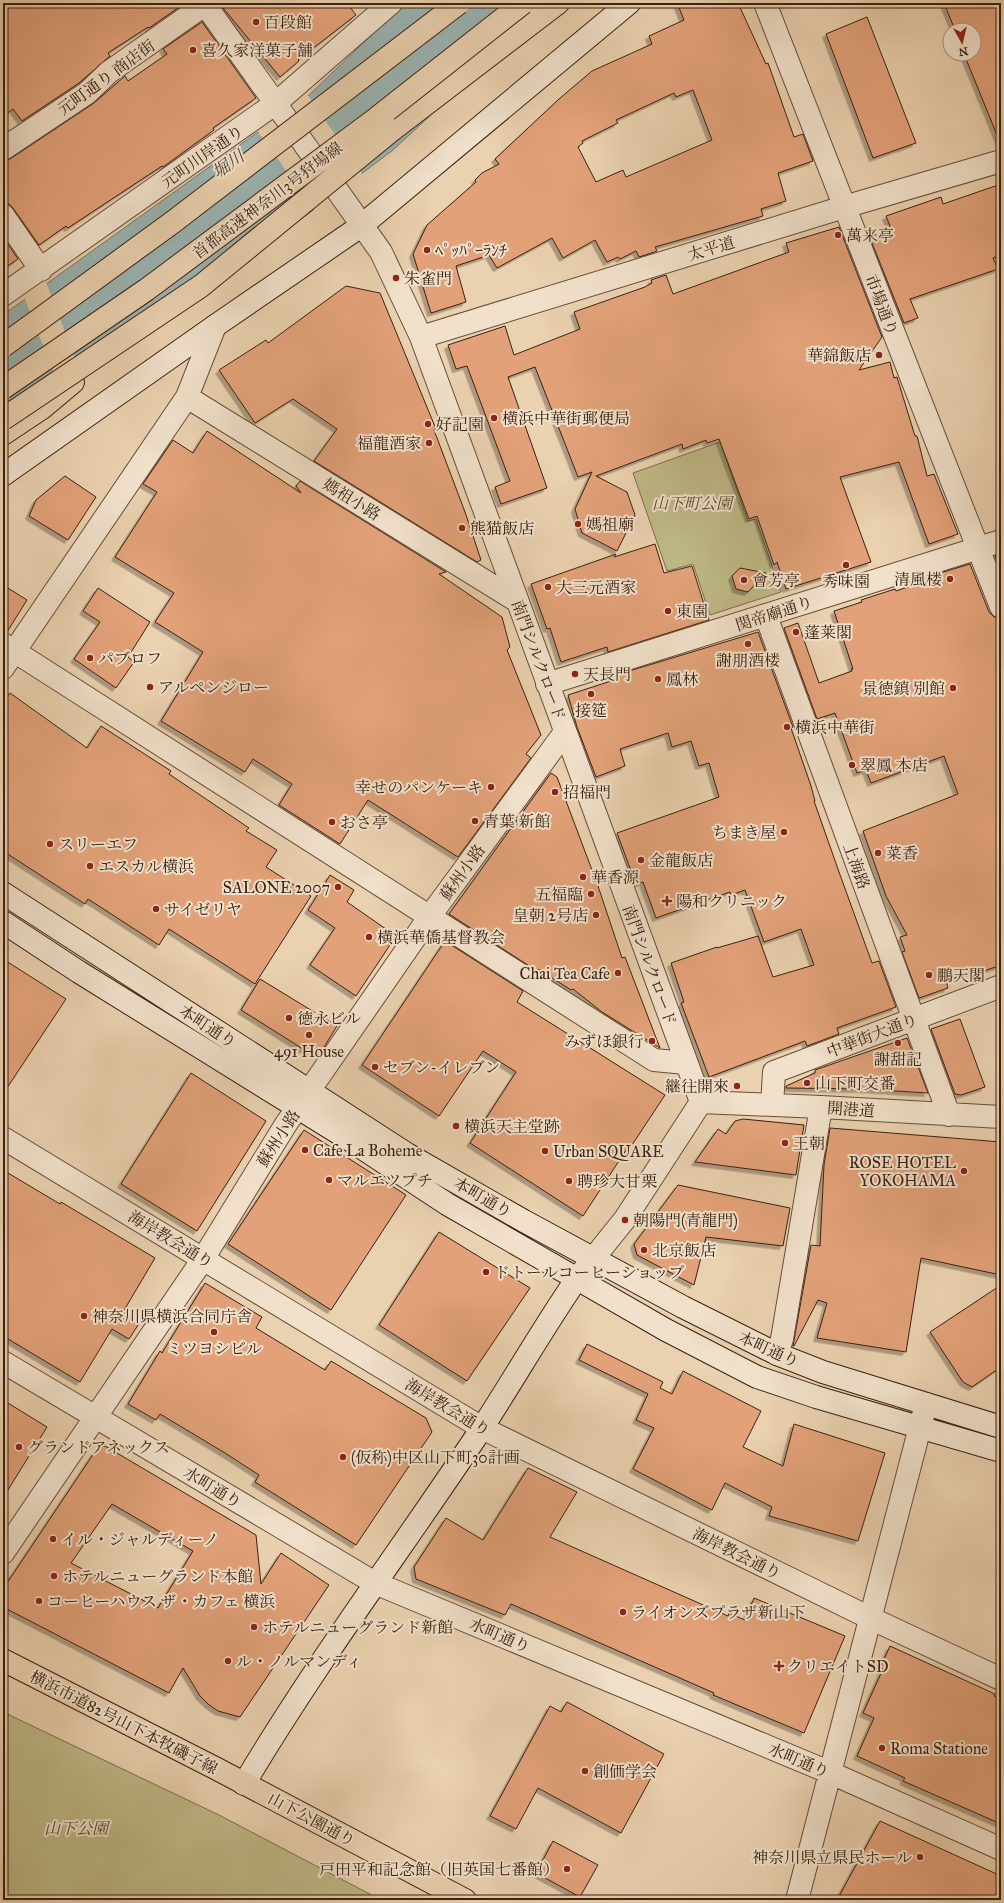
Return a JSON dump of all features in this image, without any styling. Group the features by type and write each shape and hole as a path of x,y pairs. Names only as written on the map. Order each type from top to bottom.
{"main road":[{"path":"3,346 173,222 459,3"},
{"name":"首都高速神奈川3号狩場線","path":"3,388 146,290 377,118 523,3"},
{"path":"3,418 201,286 392,130 558,3"},
{"path":"3,434 42,408 128,336"},
{"name":"横浜市道82号山下本牧磯子線","path":"3,1660 244,1784"},
{"name":"山下公園通り","path":"244,1784 465,1900"}],"street":[{"name":"元町川岸通り","path":"3,295 278,107 391,3"},
{"path":"3,475 215,326 361,226 629,3"},
{"name":"市場通り","path":"766,3 977,549 1001,607"},
{"name":"南門シルクロード","path":"205,4 361,226 381,252 421,337 701,1102"},
{"name":"元町通り 商店街","path":"3,149 87,93 110,72 205,4"},
{"name":"太平道","path":"421,337 844,207 1001,161"},
{"path":"3,215 41,270"},
{"path":"215,326 187,397 7,654 430,916 654,1060 686,1063"},
{"name":"媽祖小路","path":"187,397 517,602"},
{"name":"関帝廟通り","path":"547,684 1001,541"},
{"name":"上海路","path":"766,616 949,1115"},
{"name":"蘇州小路","path":"3,1553 203,1258 303,1099 430,916 565,732"},
{"name":"本町通り","path":"3,893 303,1099 446,1204 576,1280 666,1330 757,1377 816,1397 1001,1451"},
{"name":"本町通り","path":"3,922 79,972 303,1099 407,1154 524,1221 683,1307 777,1354 823,1372 1001,1426"},
{"name":"中華街大通り","path":"772,1105 774,1072 1001,986"},
{"path":"244,1784 263,1752 375,1583 482,1428 576,1280 625,1219 701,1102"},
{"name":"開港道","path":"701,1102 1001,1117"},
{"path":"777,1354 782,1339 821,1107"},
{"name":"海岸教会通り","path":"3,1138 482,1428 870,1618 1001,1679"},
{"name":"水町通り","path":"3,1362 375,1583 831,1773 1001,1849"},
{"path":"797,1900 926,1404"}],"green space":[{"name":"山下町公園","path":"720,442 748,521 756,519 781,592 710,615 693,564 667,571 633,473"},
{"name":"山下公園","path":"3,1712 219,1815 381,1900 3,1900"}],"water":[{"name":"堀川","path":"405,3 552,3 393,150 308,214 86,371 3,422 3,315 308,96"}],"pier":[{"path":"307,94 363,175 315,211 257,130"},
{"path":"46,282 82,376 60,389 24,297"}],"building":[{"path":"11,3 185,3 149,28 148,27 108,53 110,56 79,83 22,121 13,109 3,116 3,8"},
{"path":"219,3 347,3 356,15 298,60 299,61 280,77"},
{"path":"677,3 738,3 766,64 768,63 794,137 803,134 813,161 778,173 786,201 761,209 763,216 655,247 657,251 639,257 636,251 620,259 618,257 607,262 595,240 563,258 552,238 497,268 489,255 456,266 466,302 431,313 413,254 427,225 476,182 475,180 482,173 499,164 495,159 559,99 592,71 652,44 649,36 684,20","holes":["693,90 712,140 626,177 623,170 596,182 578,147 583,143 582,141 618,123 616,120 674,93 676,97"]},
{"path":"944,3 1001,3 1001,145 967,62 982,62 982,22 952,22"},
{"path":"867,17 916,143 873,158 826,34"},
{"path":"202,22 256,98 213,128 214,130 163,167 162,166 68,228 66,226 39,245 13,208 9,204 3,203 3,161 10,159 94,103 125,76 128,81 167,54 163,49"},
{"path":"1001,184 1001,255 993,258 998,269 910,299 918,318 904,323 870,238 892,231 886,216 941,197 943,204"},
{"path":"839,227 882,337 859,370 890,362 894,378 897,377 915,436 917,436 927,476 934,474 958,534 929,544 899,462 840,477 871,562 786,589 777,562 774,565 757,516 749,519 719,439 707,443 706,440 683,449 682,444 596,476 627,492 635,515 617,551 582,533 575,509 592,472 578,477 535,367 508,377 547,488 501,504 495,487 510,481 467,366 456,369 448,345 505,326 514,355 580,329 574,312 645,287 652,283 651,280 666,275 673,294 789,252 786,243"},
{"path":"3,237 18,259 3,269"},
{"path":"346,286 380,293 436,429 434,430 465,512 481,560 477,562 314,461 337,429 293,399 255,423 219,370 266,340 268,343"},
{"path":"207,431 301,493 296,486 300,481 446,572 439,574 502,617 510,647 507,650 541,735 526,754 531,758 458,857 368,800 340,844 279,805 292,784 253,759 245,772 161,721 203,652 155,622 174,593 115,557 157,492 143,484 173,440 193,453"},
{"path":"65,476 96,497 68,540 29,516 36,500"},
{"path":"655,544 664,573 692,566 709,620 608,652 607,647 561,662 550,628 547,629 531,584 616,554 614,557"},
{"path":"1001,554 1001,573 995,556"},
{"path":"970,564 989,612 994,617 1001,619 1001,965 978,973 977,970 946,981 948,988 919,998 902,952 905,951 900,937 907,935 886,896 863,831 958,794 944,756 871,783 866,770 857,773 835,713 817,719 784,628 798,623 819,683 852,671 851,669 853,669 834,611 862,602 861,600 895,589 896,591 940,576 940,573"},
{"name":"會芳亭","path":"740,568 766,573 748,592 736,589 732,576"},
{"path":"3,585 27,600 7,632 3,632"},
{"path":"98,588 150,622 128,657 134,662 116,688 74,659 100,622 83,611"},
{"path":"758,632 793,727 791,728 811,786 814,801 872,963 879,961 896,1007 837,1028 839,1034 807,1046 805,1041 709,1077 681,1003 684,1002 671,963 717,947 758,936 773,977 814,965 801,929 764,942 745,890 731,895 730,892 656,918 643,882 636,884 617,833 719,797 709,763 699,766 691,741 672,747 668,733 620,749 625,766 596,777 577,727 568,695 617,679 616,675"},
{"path":"10,693 87,748 101,726 171,771 169,774 249,828 246,831 277,850 266,867 311,896 255,984 169,929 159,945 88,899 85,904 3,851 3,703"},
{"path":"551,773 557,777 598,886 622,958 625,957 660,1048 602,1012 573,989 571,990 538,969 537,971 449,914"},
{"path":"330,875 354,890 347,902 396,936 356,996 310,965 335,928 308,910"},
{"path":"445,941 523,991 517,1002 665,1095 632,1145 630,1144 583,1216 470,1143 516,1072 483,1051 439,1116 362,1065"},
{"path":"3,959 66,999 3,1094"},
{"name":"徳永ビル","path":"260,979 337,1026 321,1052 311,1054 241,1010"},
{"path":"960,1019 985,1087 961,1095 955,1094 931,1029"},
{"path":"907,1038 928,1093 863,1089 786,1088 786,1086 815,1073 815,1070"},
{"path":"191,1073 266,1121 197,1231 121,1184"},
{"path":"743,1119 804,1125 796,1175 695,1162 718,1129 726,1134 735,1121"},
{"path":"830,1128 1001,1142 1001,1275 921,1258 906,1352 817,1338 827,1303 818,1300 793,1346 811,1245 820,1246 824,1165"},
{"path":"304,1130 406,1195 331,1310 228,1244"},
{"path":"3,1170 60,1204 61,1202 155,1258 123,1312 140,1322 129,1339 112,1329 80,1382 3,1336"},
{"path":"678,1185 790,1208 783,1246 706,1237 694,1285 637,1255 634,1244"},
{"path":"439,1232 530,1288 467,1381 379,1325"},
{"path":"205,1283 262,1317 256,1328 325,1370 331,1361 426,1418 432,1432 356,1545 255,1482 259,1475 225,1453 160,1414 156,1420 128,1404 160,1351 162,1353"},
{"path":"1001,1285 1001,1367 972,1387 963,1382 930,1332"},
{"path":"587,1344 663,1382 660,1388 672,1394 683,1371 761,1411 743,1447 783,1466 794,1424 885,1453 858,1541 769,1516 772,1507 725,1483 712,1510 633,1469 654,1428 636,1420 648,1394 579,1360"},
{"name":"グランドアネックス","path":"3,1400 47,1427 3,1498"},
{"name":"ホテルニューグランド本館","path":"105,1446 256,1535 261,1584 281,1553 329,1585 240,1717 218,1711 208,1704 200,1696 183,1668 169,1693 3,1607 3,1589 98,1447","holes":["112,1504 193,1551 158,1608 71,1563"]},
{"path":"528,1468 577,1492 550,1537 728,1616 729,1613 745,1620 754,1598 845,1636 804,1733 713,1695 714,1693 511,1604 505,1615 416,1579 414,1567 446,1518 483,1540"},
{"path":"890,1646 995,1694 994,1696 1001,1699 1001,1824 903,1781 905,1778 857,1756 874,1718 863,1713 883,1669 880,1668"},
{"name":"創価学会","path":"567,1702 664,1754 621,1833 538,1788 516,1829 490,1816 550,1706 561,1712"},
{"name":"神奈川県立県民ホール","path":"880,1821 1001,1876 1001,1900 837,1900"},
{"name":"戸田平和記念館（旧英国七番館）","path":"553,1841 598,1865 580,1897 536,1873"}],"place":[{"name":"百段館","path":"256,22"},
{"name":"喜久家洋菓子舗","path":"193,50"},
{"name":"萬来亭","path":"838,235"},
{"name":"ﾍﾟｯﾊﾟｰﾗﾝﾁ","path":"427,250"},
{"name":"朱雀門","path":"396,278"},
{"name":"華錦飯店","path":"879,355"},
{"name":"横浜中華街郵便局","path":"494,418"},
{"name":"好記園","path":"428,424"},
{"name":"福龍酒家","path":"429,443"},
{"name":"媽祖廟","path":"578,524"},
{"name":"熊猫飯店","path":"462,528"},
{"name":"秀味園","path":"846,565"},
{"name":"清風楼","path":"950,579"},
{"name":"會芳亭","path":"744,580"},
{"name":"大三元酒家","path":"548,587"},
{"name":"東園","path":"668,611"},
{"name":"蓬莱閣","path":"796,632"},
{"name":"謝朋酒楼","path":"748,644"},
{"name":"パブロフ","path":"90,658"},
{"name":"天長門","path":"575,674"},
{"name":"鳳林","path":"658,679"},
{"name":"アルペンジロー","path":"150,687"},
{"name":"景徳鎮 別館","path":"953,688"},
{"name":"接筵","path":"591,694"},
{"name":"横浜中華街","path":"787,727"},
{"name":"翠鳳 本店","path":"852,765"},
{"name":"幸せのパンケーキ","path":"491,787"},
{"name":"招福門","path":"555,792"},
{"name":"青葉 新館","path":"475,821"},
{"name":"おさ亭","path":"332,822"},
{"name":"ちまき屋","path":"784,832"},
{"name":"スリーエフ","path":"50,844"},
{"name":"菜香","path":"878,853"},
{"name":"金龍飯店","path":"641,860"},
{"name":"エスカル横浜","path":"90,866"},
{"name":"華香源","path":"583,877"},
{"name":"SALONE 2007","path":"338,887"},
{"name":"五福臨","path":"591,894"},
{"name":"陽和クリニック","path":"667,901"},
{"name":"サイゼリヤ","path":"156,909"},
{"name":"皇朝 2号店","path":"596,915"},
{"name":"横浜華僑基督教会","path":"369,937"},
{"name":"Chai Tea Cafe","path":"618,973"},
{"name":"鵬天閣","path":"929,975"},
{"name":"徳永ビル","path":"289,1018"},
{"name":"491 House","path":"309,1035"},
{"name":"みずほ銀行","path":"652,1041"},
{"name":"謝甜記","path":"898,1043"},
{"name":"セブン-イレブン","path":"375,1067"},
{"name":"山下町交番","path":"807,1083"},
{"name":"継往開來","path":"737,1086"},
{"name":"横浜天主堂跡","path":"456,1126"},
{"name":"王朝","path":"785,1143"},
{"name":"Cafe La Boheme","path":"305,1150"},
{"name":"Urban SQUARE","path":"545,1151"},
{"name":"ROSE HOTEL YOKOHAMA","path":"964,1171"},
{"name":"マルエツプチ","path":"329,1180"},
{"name":"聘珍大甘栗","path":"569,1181"},
{"name":"朝陽門(青龍門)","path":"625,1220"},
{"name":"北京飯店","path":"644,1250"},
{"name":"ドトールコーヒーショップ","path":"486,1272"},
{"name":"神奈川県横浜合同庁舎","path":"84,1316"},
{"name":"ミツヨシビル","path":"214,1332"},
{"name":"グランドアネックス","path":"19,1447"},
{"name":"(仮称)中区山下町30計画","path":"343,1457"},
{"name":"イル・ジャルディーノ","path":"53,1539"},
{"name":"ホテルニューグランド本館","path":"54,1576"},
{"name":"コーヒーハウス ザ・カフェ 横浜","path":"39,1601"},
{"name":"ライオンズプラザ新山下","path":"623,1612"},
{"name":"ホテルニューグランド新館","path":"254,1627"},
{"name":"ル・ノルマンディ","path":"228,1661"},
{"name":"クリエイトSD","path":"779,1666"},
{"name":"Roma Statione","path":"882,1748"},
{"name":"創価学会","path":"585,1771"},
{"name":"神奈川県立県民ホール","path":"920,1857"},
{"name":"戸田平和記念館（旧英国七番館）","path":"567,1869"}]}
